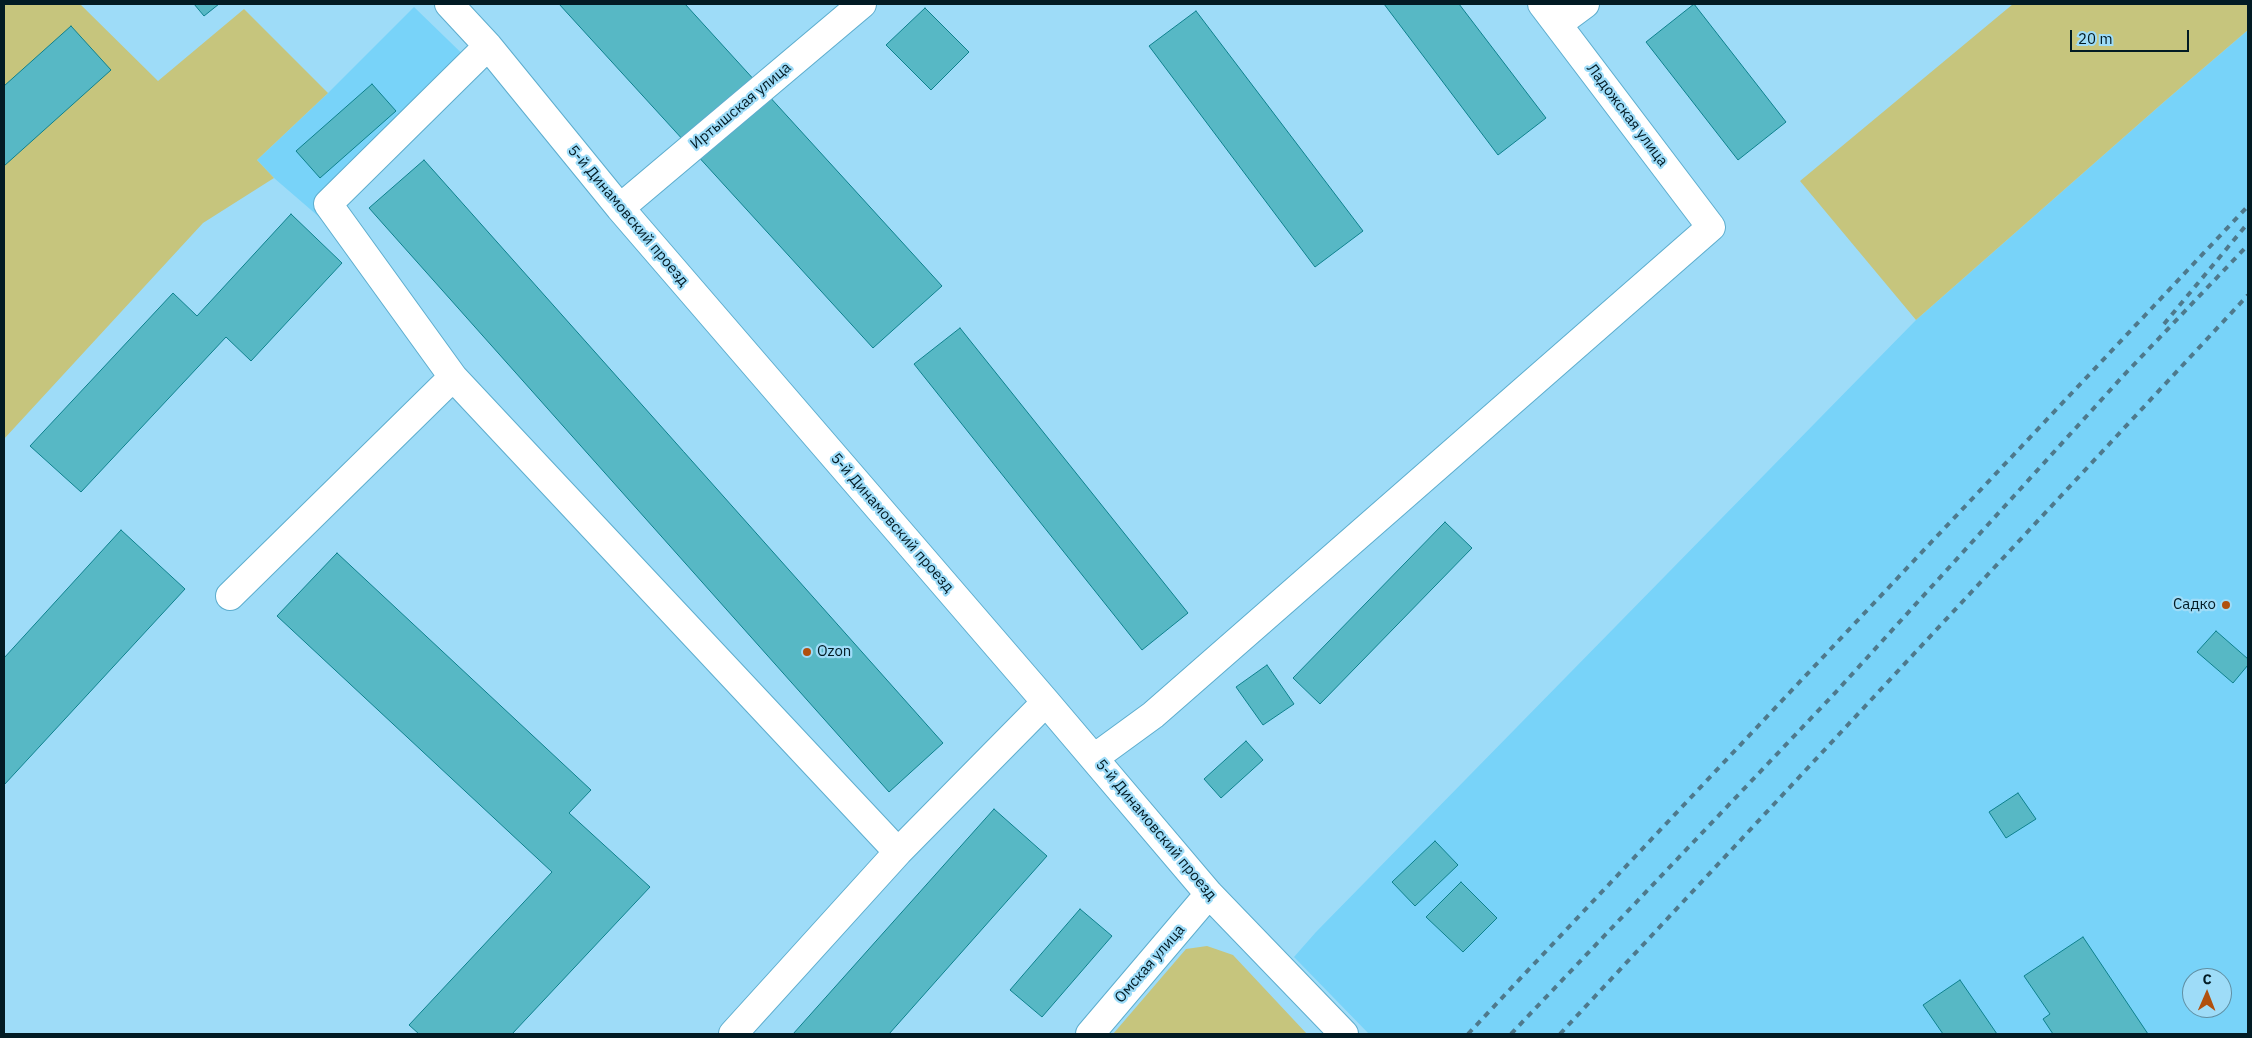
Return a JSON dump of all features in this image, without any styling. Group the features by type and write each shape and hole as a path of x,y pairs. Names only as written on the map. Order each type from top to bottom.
{"street":[{"name":"5-й Динамовский проезд","path":"449,4 488,46 620,208 1209,894 1344,1034"},
{"name":"Иртышская улица","path":"620,208 862,4"},
{"path":"1550,14 1585,4"},
{"name":"Ладожская улица","path":"1094,758 1153,715 1711,227 1550,14"},
{"path":"488,46 328,204 453,377 898,852"},
{"path":"230,596 453,377"},
{"path":"733,1034 898,852 1046,702"},
{"name":"Омская улица","path":"1090,1034 1209,894"}],"shaded area":[{"path":"4,4 80,4 158,81 244,9 328,93 257,160 274,178 203,223 4,439"},
{"path":"2013,4 2248,4 2248,30 1916,320 1800,181"},
{"path":"414,7 480,71 325,222 274,178 257,160 328,93"},
{"path":"2248,30 2248,1034 1369,1034 1294,957 1316,932 1916,320"},
{"path":"1207,946 1233,955 1307,1034 1113,1034 1186,949"}],"building":[{"path":"194,4 219,4 204,16"},
{"path":"559,4 685,4 942,286 873,348"},
{"path":"1384,4 1459,4 1546,118 1498,155"},
{"path":"1694,4 1786,122 1738,160 1646,42"},
{"path":"925,8 969,52 931,90 886,45"},
{"path":"1196,11 1363,231 1315,267 1149,46"},
{"path":"71,26 111,70 4,166 4,86"},
{"path":"372,84 396,111 320,178 296,151"},
{"path":"424,160 943,743 889,792 369,208"},
{"path":"291,214 342,263 251,361 226,337 81,492 30,446 173,293 197,316"},
{"path":"960,328 1188,613 1142,650 914,364"},
{"path":"1445,522 1472,548 1320,704 1293,678"},
{"path":"121,530 185,589 4,785 4,658"},
{"path":"337,553 591,790 569,813 650,887 512,1034 419,1034 409,1025 552,872 277,616"},
{"path":"2216,631 2248,659 2248,665 2233,683 2197,652"},
{"path":"1267,665 1294,704 1263,725 1236,687"},
{"path":"1246,741 1263,760 1221,798 1204,779"},
{"path":"2018,793 2036,819 2006,838 1989,812"},
{"path":"994,809 1047,856 889,1034 793,1034"},
{"path":"1435,841 1458,865 1415,906 1392,882"},
{"path":"1461,882 1497,918 1463,952 1426,917"},
{"path":"1080,909 1112,936 1042,1017 1010,990"},
{"path":"2083,937 2148,1034 2053,1034 2043,1019 2050,1014 2024,976"},
{"path":"1960,980 1997,1034 1943,1034 1923,1005"}],"railway":[{"path":"1468,1034 2248,206"},
{"path":"2164,324 2248,223"},
{"path":"1511,1034 1835,693 2123,376 2248,245"},
{"path":"1560,1034 2248,295"}],"place":[{"name":"Садко","path":"2226,605"},
{"name":"Ozon","path":"807,652"}]}
